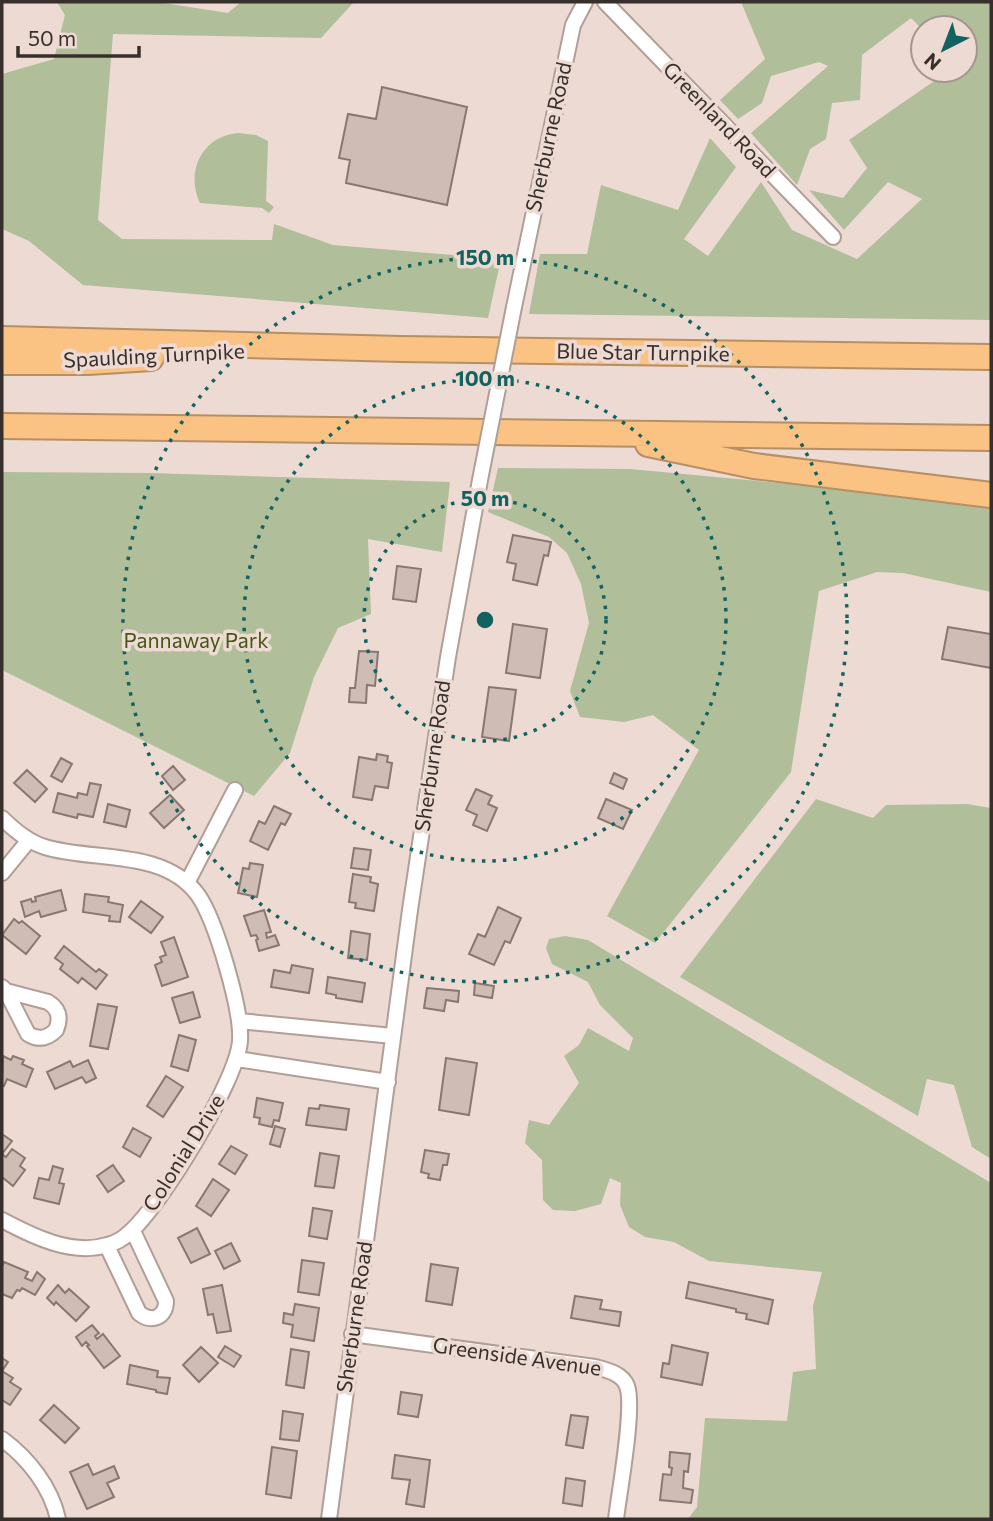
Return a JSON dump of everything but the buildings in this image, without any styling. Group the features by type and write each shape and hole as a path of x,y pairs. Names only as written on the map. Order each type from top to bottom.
{"highway":[{"name":"Blue Star Turnpike","path":"2,339 306,348 991,357"},
{"name":"Spaulding Turnpike","path":"2,362 88,362 306,348"},
{"path":"2,426 991,438"},
{"path":"600,433 754,466 991,495"}],"street":[{"name":"Sherburne Road","path":"328,1519 393,1036 448,657 514,307 573,25 585,2"},
{"name":"Greenland Road","path":"605,2 833,237"},
{"path":"187,883 236,790"},
{"name":"Colonial Drive","path":"2,818 15,831 46,847 156,866 187,883 205,909 228,970 239,1021 237,1059 214,1107 171,1181 133,1231 107,1245 88,1248 47,1241 2,1220"},
{"path":"2,873 29,840"},
{"path":"239,1021 393,1036"},
{"path":"237,1059 388,1082"},
{"path":"107,1245 139,1312 148,1318 158,1317 165,1310 166,1301 133,1231"},
{"name":"Greenside Avenue","path":"352,1334 595,1367 614,1372 627,1385 629,1408 616,1519"},
{"path":"2,1439 46,1487 58,1519"}],"green space":[{"path":"57,2 157,2 228,13 241,2 354,2 321,38 113,34 98,220 122,239 272,240 274,224 333,245 501,259 488,318 83,285 29,241 2,229 2,74 54,59 65,15"},
{"path":"741,2 991,2 991,320 529,314 540,254 587,254 601,185 678,210 710,138 736,167 684,239 708,256 761,182 792,230 857,259 922,199 888,182 844,230 809,190 843,198 867,168 849,140 930,84 979,84 979,14 909,14 909,20 862,55 860,100 832,103 826,139 810,149 797,185 751,133 828,66 819,62 771,76 762,103 738,119 720,100 765,59"},
{"path":"238,133 256,135 268,141 266,201 274,207 269,213 262,208 200,203 195,179 200,158 206,148 215,141"},
{"path":"498,468 630,469 991,503 991,592 903,573 877,572 819,591 791,772 655,943 607,916 699,750 653,715 624,722 580,717 570,691 589,623 581,584 567,553 549,537 488,512"},
{"name":"Pannaway Park","path":"2,472 149,473 450,482 442,552 368,539 371,614 338,628 314,677 290,753 254,796 2,670"},
{"path":"816,799 873,818 886,805 967,804 991,808 991,1159 972,1147 954,1085 927,1079 918,1116 680,977"},
{"path":"565,936 588,940 991,1183 991,1519 688,1519 697,1507 705,1418 787,1421 793,1372 816,1369 813,1306 822,1272 709,1261 674,1242 645,1237 629,1227 620,1205 621,1183 610,1178 601,1204 575,1211 553,1210 543,1200 542,1160 525,1143 529,1120 549,1125 579,1083 564,1056 579,1045 588,1028 629,1051 633,1038 600,1005 588,982 552,964 546,948 549,939"}]}
